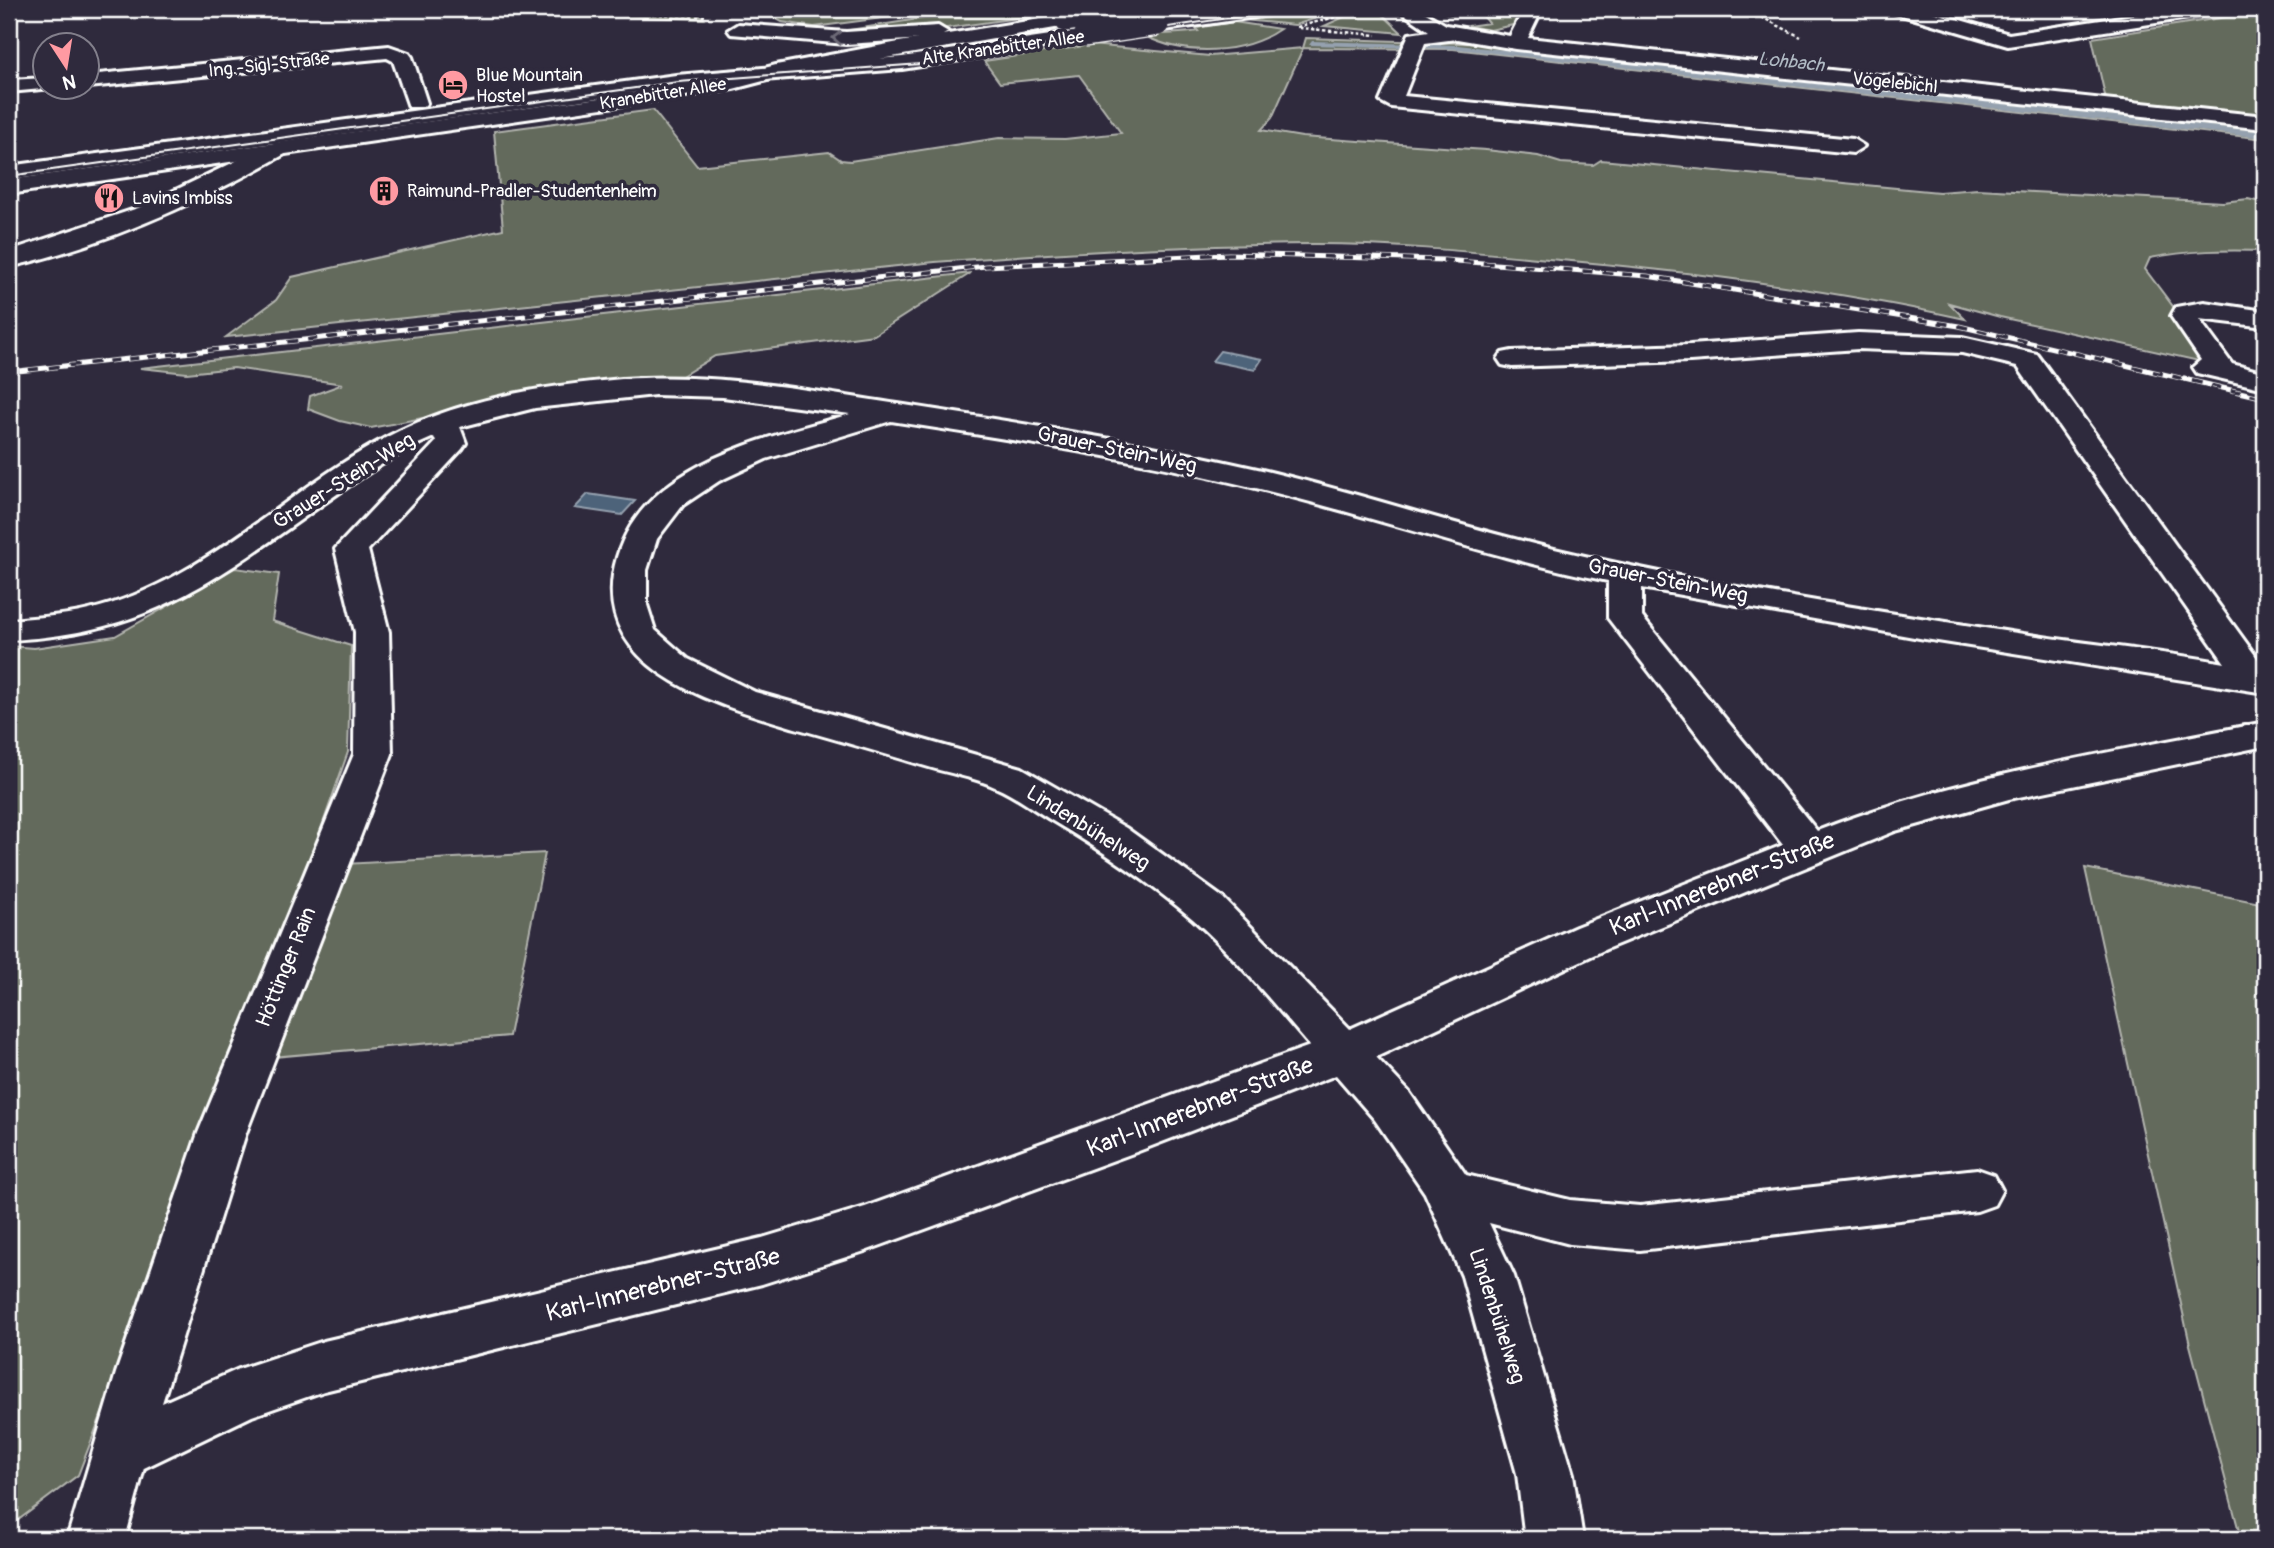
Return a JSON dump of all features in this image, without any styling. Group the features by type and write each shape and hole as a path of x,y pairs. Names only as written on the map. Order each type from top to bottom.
{"street":[{"name":"Alte Kranebitter Allee","path":"776,71 902,63 1084,36 1148,15 1269,9"},
{"name":"Vögelebichl","path":"1406,9 1430,25 1455,34 1516,43 2265,123"},
{"path":"1516,43 1533,9"},
{"path":"1902,9 2008,40 2208,9"},
{"name":"Kranebitter Allee","path":"9,187 643,98 1003,30 1065,21 1148,15"},
{"path":"776,71 759,65 732,23 866,38 954,30 1003,30"},
{"path":"1455,34 1416,44 1391,101 1853,146"},
{"name":"Ing.-Sigl-Straße","path":"102,80 389,52 402,57 416,103"},
{"name":"Kranebitter Allee","path":"9,158 416,103 750,54"},
{"path":"9,173 676,80 776,71"},
{"path":"9,86 32,85"},
{"path":"9,259 142,215 214,185 277,149"},
{"path":"2265,318 2204,310 2185,313 2184,316 2215,369 2265,381"},
{"path":"1512,359 1690,353 1858,341 1962,345 2027,360 2260,681"},
{"name":"Grauer-Stein-Weg","path":"9,630 69,628 116,617 148,604 247,544 391,446 444,424 539,400 664,386 738,389 1052,435 1262,480 1531,553 1625,574 1960,634 2260,681"},
{"name":"Lindenbühelweg","path":"890,412 738,460 686,488 670,502 638,541 630,561 627,584 634,626 643,640 671,663 730,695 1008,777 1112,838 1208,909 1275,977 1392,1106 1449,1192 1488,1276 1545,1474 1554,1539"},
{"name":"Höttinger Rain","path":"96,1539 124,1450 143,1373 222,1133 373,754 372,632 351,549 451,443 444,424"},
{"path":"1625,574 1625,618 1808,848"},
{"name":"Karl-Innerebner-Straße","path":"124,1450 163,1428 239,1395 324,1366 789,1254 1119,1138 1342,1053 1591,938 1808,848 1882,821 2010,786 2265,734"},
{"path":"1449,1192 1570,1222 1640,1228 1977,1190"}],"path":[{"path":"486,9 688,17 680,9"},
{"path":"593,13 603,9"},
{"path":"1367,9 1296,28 1416,44"}],"green space":[{"path":"404,9 694,9 704,19"},
{"path":"798,9 951,9 814,27 782,22 768,14"},
{"path":"980,9 1097,9 1059,17 1017,18 940,29 831,33"},
{"path":"1304,9 1345,9 1295,25 1232,19"},
{"path":"1437,9 1521,9 1513,25 1490,30 1468,26 1489,23 1480,12 1451,15"},
{"path":"1379,11 1402,33 1324,26 1346,16"},
{"path":"2265,11 2265,117 2106,100 2092,38"},
{"path":"1234,22 1280,29 1249,44 1213,50 1177,47 1145,36 1198,31 1195,28"},
{"path":"1306,38 1492,44 2265,129 2265,139 1453,49 1303,48"},
{"path":"1091,45 1210,56 1303,48 1272,118 1261,130 1302,137 1486,150 1538,156 1561,163 1593,165 1601,160 1939,192 1978,189 2223,202 2248,199 2265,203 2265,251 2207,251 2164,255 2150,258 2145,269 2217,365 2000,317 1949,303 1965,319 1806,289 1699,274 1454,250 1343,244 1173,247 935,262 226,337 276,300 292,277 503,229 494,131 653,110 697,166 829,152 841,160 850,161 999,138 1065,139 1121,133 1079,75 1000,83 984,61"},
{"path":"971,273 874,335 715,356 680,377 560,391 522,392 495,404 371,428 340,421 308,409 310,396 343,384 234,368 187,373 140,368"},
{"path":"235,568 279,574 272,621 351,646 348,752 308,866 545,853 509,1036 239,1060 78,1475 9,1527 9,646 34,648 115,636"},
{"path":"2085,868 2265,904 2265,1539 2241,1539 2190,1345"}],"water":[{"path":"1220,351 1262,359 1255,370 1212,361"},
{"path":"588,494 635,501 622,515 575,508"}],"waterway":[{"name":"Lohbach","path":"1312,43 1458,47 2265,135"}],"tram line":[{"path":"9,176 678,82 921,64 1288,9"}],"railway":[{"path":"9,372 986,266 1229,254 1444,260 1647,276 1959,326 2265,398"}],"place":[{"name":"Blue Mountain Hostel","path":"453,85"},
{"name":"Raimund-Pradler-Studentenheim","path":"384,191"},
{"name":"Lavins Imbiss","path":"109,198"}]}
